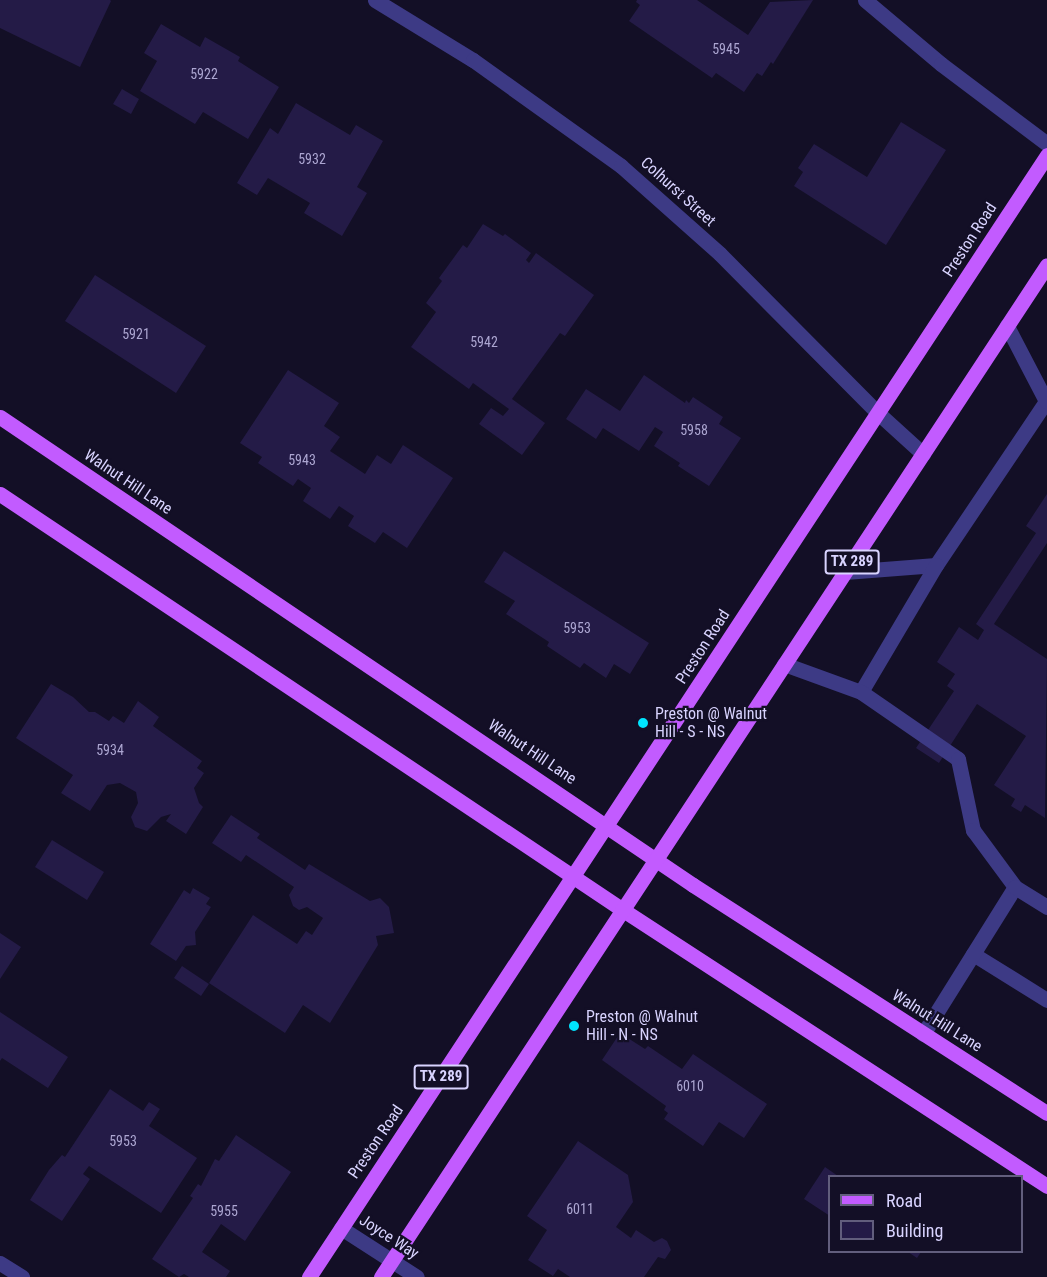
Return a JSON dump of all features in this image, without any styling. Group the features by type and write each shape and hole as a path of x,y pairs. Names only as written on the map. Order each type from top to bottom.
{"main road":[{"name":"Preston Road","path":"309,1277 1047,155"},
{"name":"TX 289","path":"381,1277 1047,265"},
{"name":"Walnut Hill Lane","path":"0,417 656,858 1047,1113"},
{"path":"0,494 623,910 1047,1186"}],"street":[{"name":"Colhurst Street","path":"375,0 473,60 621,166 720,254 878,413 923,454"},
{"path":"865,0 941,64 1047,144"},
{"path":"861,692 936,565 1046,400 1007,326"},
{"path":"845,572 936,565"},
{"path":"784,664 861,692 958,759 973,830 1015,887 1047,908"},
{"path":"923,1034 1015,887"},
{"path":"973,954 1047,1000"},
{"name":"Joyce Way","path":"341,1228 417,1277"},
{"path":"0,1263 22,1277"}],"building":[{"path":"0,0 111,1 80,67 0,28"},
{"path":"637,0 697,0 748,35 770,2 813,0 773,64 771,62 762,76 757,73 744,92 716,73 712,78 629,21 640,5 636,2"},
{"path":"161,24 200,47 205,37 240,57 238,61 279,87 248,139 203,112 195,124 140,91 157,61 144,53"},
{"path":"122,89 139,99 131,114 113,104"},
{"path":"296,103 350,135 356,125 383,141 357,187 367,193 342,236 304,213 310,203 268,178 257,195 237,183 270,128 278,134"},
{"path":"901,122 946,150 886,245 794,186 803,172 798,168 814,144 867,177"},
{"path":"483,224 503,236 505,234 531,253 526,260 529,263 536,253 594,295 565,336 560,333 512,399 545,423 522,455 479,424 491,408 503,416 509,409 473,383 469,389 411,347 436,312 426,303 442,281 439,278 463,245 467,248"},
{"path":"95,275 206,346 176,393 65,321"},
{"path":"288,370 339,403 324,426 340,437 330,451 365,474 377,455 391,464 403,445 453,478 407,548 383,532 375,543 348,526 354,516 339,506 330,519 303,501 311,488 298,479 293,486 258,463 262,457 240,443"},
{"path":"644,375 685,403 686,400 689,403 693,397 723,417 719,424 741,438 709,486 678,466 680,463 654,446 663,432 655,427 639,451 603,428 596,439 566,419 586,389 620,411"},
{"path":"1047,494 1047,543 994,624 1047,659 1045,818 1025,805 1021,812 1011,806 1015,799 994,785 1026,736 977,704 939,763 916,748 954,691 947,686 955,674 937,662 959,627 978,640 984,630 976,624 1036,533 1026,526"},
{"path":"504,551 649,643 630,674 614,664 606,678 584,663 580,668 547,646 549,642 506,614 515,601 484,582"},
{"path":"51,684 73,697 89,712 95,712 109,721 113,716 124,723 138,701 159,717 153,726 202,761 197,768 204,773 194,788 199,803 203,807 186,834 166,821 171,814 161,817 147,831 135,827 131,817 138,803 136,792 120,783 107,785 90,811 61,793 73,775 16,738"},
{"path":"231,815 260,834 257,838 305,870 309,864 370,901 380,898 389,907 394,933 376,936 378,945 330,1023 303,1005 285,1033 209,983 253,915 297,944 306,931 312,935 323,918 307,907 299,910 293,906 289,895 294,887 246,855 241,862 212,843"},
{"path":"52,840 104,872 87,900 35,867"},
{"path":"193,888 210,898 206,904 211,907 195,932 196,945 186,946 176,961 150,944 184,890 190,894"},
{"path":"0,933 21,947 0,979"},
{"path":"182,966 209,984 201,996 174,978"},
{"path":"0,1012 68,1057 48,1088 2,1058 0,1061"},
{"path":"620,1033 645,1049 648,1046 682,1069 693,1054 767,1104 744,1138 719,1122 703,1146 664,1119 668,1113 664,1110 666,1106 602,1060"},
{"path":"110,1089 143,1111 149,1102 160,1109 149,1126 197,1158 161,1213 89,1166 83,1174 90,1179 62,1221 30,1200 49,1170 62,1155 65,1157"},
{"path":"236,1135 291,1172 245,1241 221,1224 202,1252 230,1271 226,1277 189,1277 184,1274 179,1277 152,1259 193,1198 190,1196 198,1184 201,1186 215,1159 219,1161"},
{"path":"578,1141 628,1175 633,1202 616,1227 631,1238 636,1230 654,1242 662,1238 667,1241 671,1250 665,1259 658,1257 644,1277 570,1277 558,1269 553,1276 528,1260 547,1230 527,1216"},
{"path":"825,1167 837,1175 828,1175 828,1215 804,1199"},
{"path":"910,1253 920,1253 917,1258"}],"place":[{"name":"Preston @ Walnut Hill - S - NS","path":"643,723"},
{"name":"Preston @ Walnut Hill - N - NS","path":"574,1026"}]}
